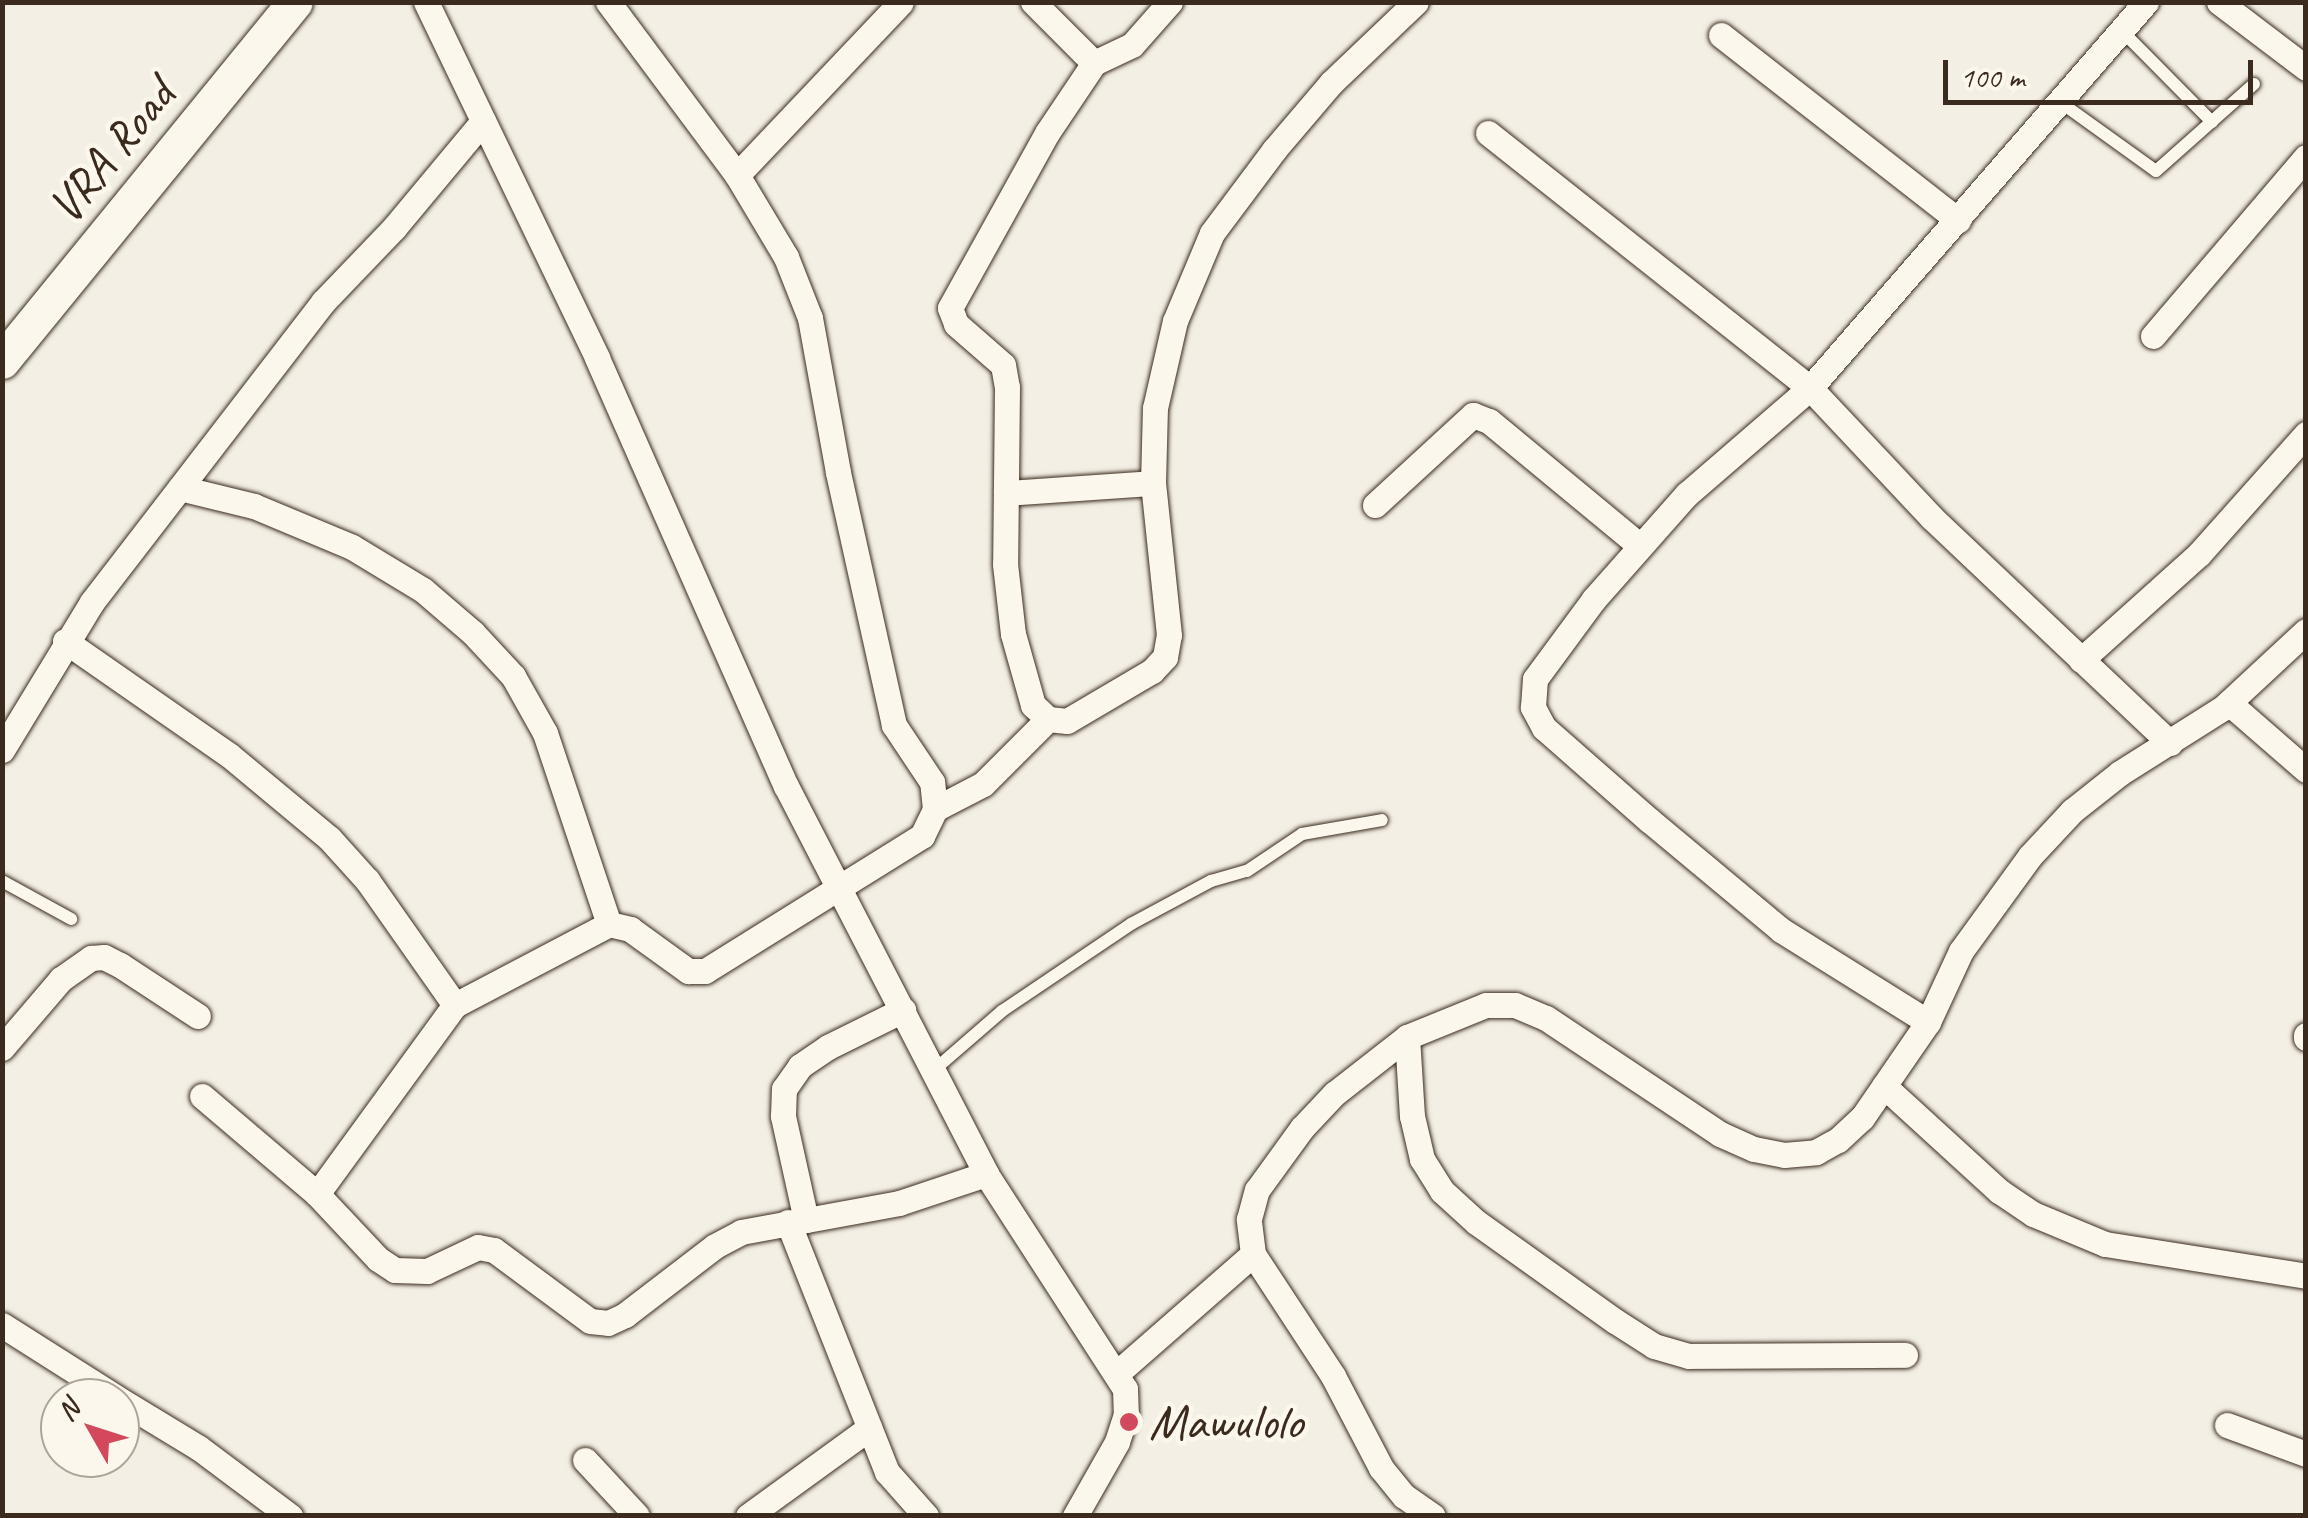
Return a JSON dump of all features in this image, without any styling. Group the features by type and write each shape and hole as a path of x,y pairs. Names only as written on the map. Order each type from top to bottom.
{"street":[{"name":"VRA Road","path":"2,360 295,2"},
{"path":"426,2 622,412 786,786 986,1174 1125,1389 1126,1414 1117,1442 1076,1516"},
{"path":"317,1194 455,1005 521,966 609,924 647,939 688,971 705,971 922,836 935,809 932,782 894,724 838,472 810,318 786,257 737,175 608,2"},
{"path":"737,175 901,2"},
{"path":"1033,2 1094,63"},
{"path":"1170,2 1132,45 1094,63 1047,134 950,308 956,324 1003,365 1005,564 1013,634 1033,705 1048,719 1067,722 1152,670 1165,657 1169,635 1153,483 1154,408 1175,321 1212,233 1274,150 1331,83 1416,2"},
{"path":"1928,1022 1751,907 1544,728 1534,707 1535,679 1640,546 1713,469 1810,388 2146,2"},
{"path":"2219,2 2306,68"},
{"path":"1721,34 1958,220"},
{"path":"2,750 65,641 322,302 394,228 483,120"},
{"path":"1488,133 1810,388 1931,517 2170,743"},
{"path":"2154,336 2306,157"},
{"path":"1375,505 1473,415 1489,421 1640,546"},
{"path":"2081,660 2199,554 2306,434"},
{"path":"1006,493 1153,483"},
{"path":"180,488 254,506 352,547 423,590 474,633 512,676 545,734 609,924"},
{"path":"1433,1516 1404,1496 1381,1468 1333,1376 1252,1254 1249,1219 1257,1190 1277,1160 1334,1094 1407,1037 1486,1005 1515,1006 1546,1018 1720,1134 1754,1149 1784,1155 1816,1152 1838,1140 1862,1118 1928,1022 1962,950 2030,856 2072,811 2120,773 2229,703 2306,631"},
{"path":"65,641 230,756 328,838 366,880 455,1005"},
{"path":"2229,703 2306,770"},
{"path":"935,809 983,784 1023,749 1048,719"},
{"path":"2,1048 61,979 91,958 104,956 198,1016"},
{"path":"903,1010 828,1047 800,1066 784,1089 783,1116 797,1221 869,1428 887,1472 926,1516"},
{"path":"1407,1037 1412,1116 1422,1159 1442,1192 1476,1222 1654,1346 1688,1356 1905,1355"},
{"path":"1884,1086 1999,1191 2033,1214 2105,1244 2306,1276"},
{"path":"202,1096 317,1194 378,1259 395,1270 427,1272 478,1247 494,1250 576,1315 608,1323 728,1239 764,1225 898,1204 986,1174"},
{"path":"1116,1374 1252,1254"},
{"path":"2,1325 85,1378"},
{"path":"140,1412 200,1448 290,1516"},
{"path":"2226,1425 2306,1454"},
{"path":"748,1516 869,1428"},
{"path":"585,1460 636,1516"}],"lane":[{"path":"2122,31 2212,122"},
{"path":"2060,102 2156,171 2254,84"},
{"path":"934,1070 1041,982 1130,924 1211,881 1246,871 1302,834 1382,820"},
{"path":"2,881 71,919"}],"place":[{"name":"Mawulolo","path":"1129,1422"}]}
